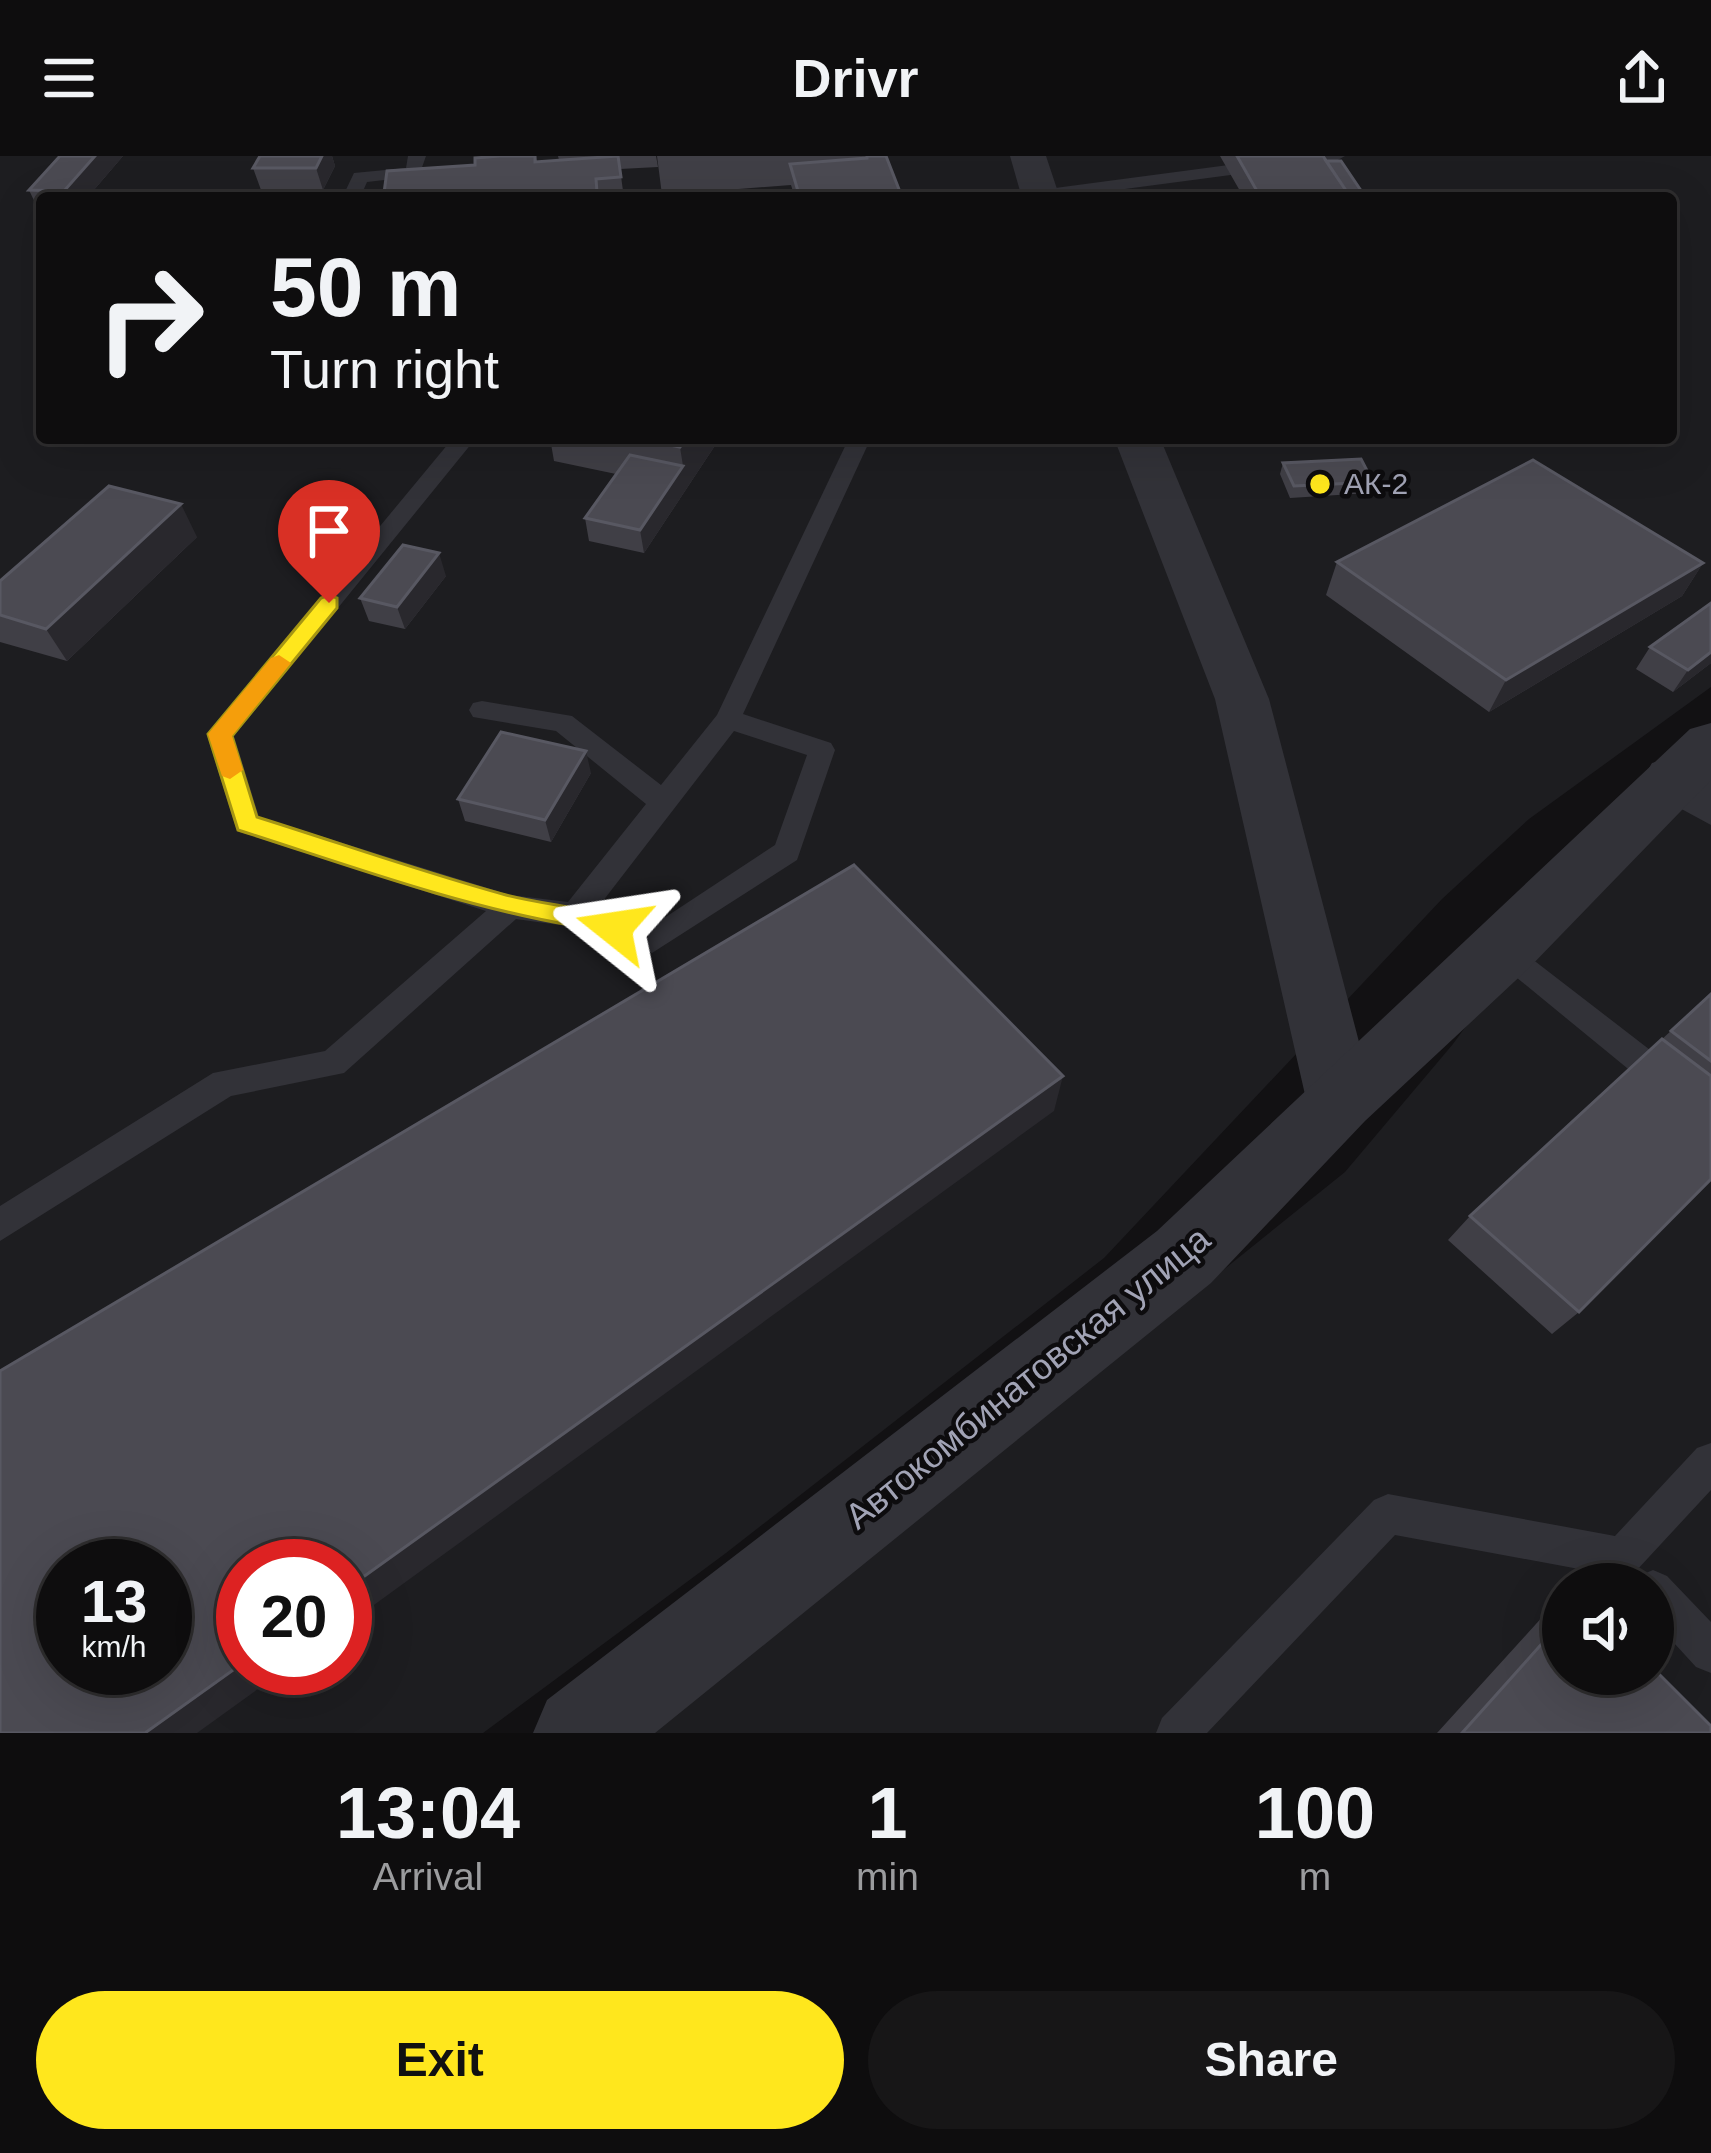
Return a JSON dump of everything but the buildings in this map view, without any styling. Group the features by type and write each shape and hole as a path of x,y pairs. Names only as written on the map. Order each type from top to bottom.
{"street":[{"path":"1028,156 1039,192"},
{"path":"1139,444 1242,699 1340,1099"},
{"name":"Автокомбинатовская улица","path":"580,1733 1184,1257 1340,1099 1698,775"}],"lane":[{"path":"1077,192 1336,156"},
{"path":"354,192 360,178 415,164 434,170"},
{"path":"460,444 220,734 247,824 510,907 575,915 652,941 788,851 822,750 728,719"},
{"path":"575,915 728,719 857,444"},
{"path":"482,710 563,723 663,802"},
{"path":"0,1225 224,1084 333,1063 510,907"},
{"path":"1505,950 1711,1117"},
{"path":"1650,1563 1711,1462"},
{"path":"1177,1733 1388,1514 1585,1563"},
{"path":"1674,1612 1711,1652"}],"shaded area":[{"path":"0,156 1711,156 1711,687 1529,819 1442,899 1104,1258 726,1553 483,1733 0,1733"},
{"path":"1711,753 1711,1733 648,1733 1345,1172 1453,1044 1595,850"}],"slow traffic":[{"path":"230,770 220,734 279,663"}],"place":[{"name":"АК-2","path":"1320,484"}],"route":[{"path":"329,603 220,734 247,824 510,907 575,915 614,928"}]}
